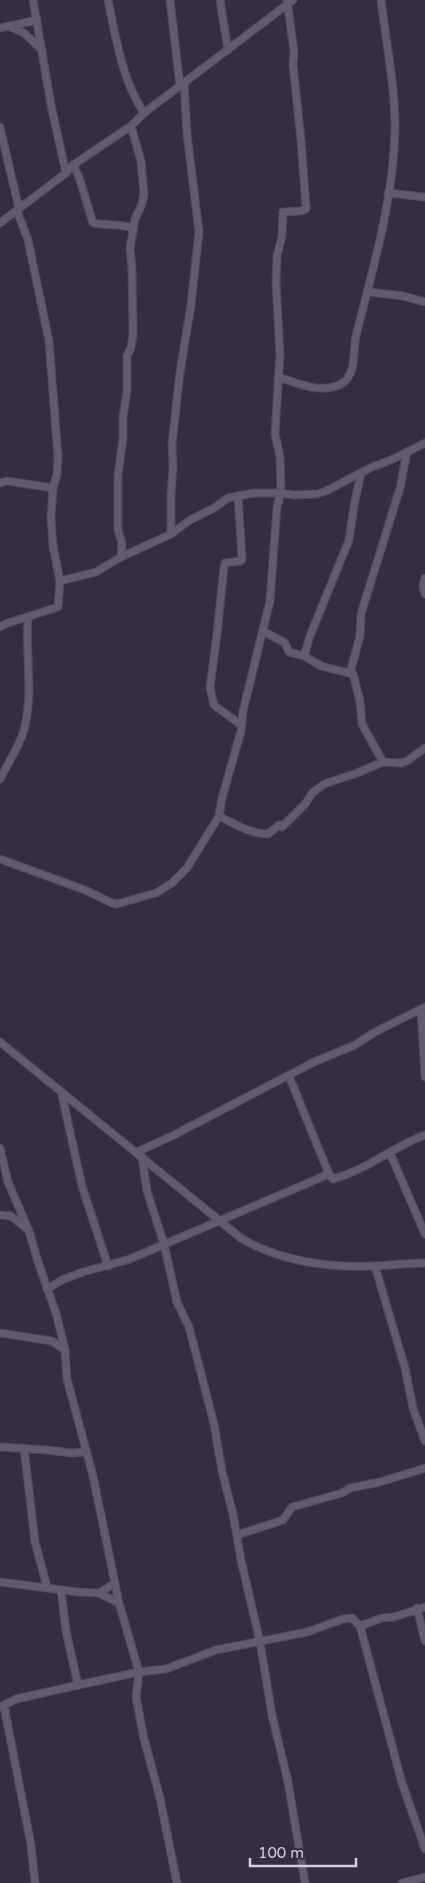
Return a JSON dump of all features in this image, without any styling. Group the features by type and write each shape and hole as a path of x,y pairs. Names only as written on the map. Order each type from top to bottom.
{"street":[{"path":"33,0 51,106 66,173"},
{"path":"108,0 127,77 135,99 144,113"},
{"path":"170,0 199,232 172,444 171,534"},
{"path":"220,0 228,50"},
{"path":"278,377 312,388 330,388 349,378 356,338 369,292 388,193 395,129 381,0"},
{"path":"0,223 66,173 73,165 131,126 144,113 289,1"},
{"path":"0,859 85,890 112,903 123,903 156,893 180,876 193,859 219,816 222,798 241,731 270,601 277,507 281,493 280,457 275,434 280,354 276,283 277,256 282,236 283,212 306,209 289,1"},
{"path":"0,28 36,20"},
{"path":"8,26 24,33 43,50"},
{"path":"120,557 122,543 118,530 118,475 127,391 128,356 133,332 130,248 135,219 142,204 144,194 142,167 131,126"},
{"path":"0,127 18,210 28,240 49,341 58,457 57,474 53,488 52,537 60,581 58,607 0,627"},
{"path":"73,165 79,177 93,223 124,225 133,228"},
{"path":"388,193 425,197"},
{"path":"369,292 403,296 425,302"},
{"path":"60,581 96,572 120,557 171,534 190,520 214,508 228,498 254,493 294,495 326,492 361,473 425,443"},
{"path":"350,673 360,636 361,614 400,488 407,452"},
{"path":"304,656 310,636 349,540 361,473"},
{"path":"0,483 7,481 53,488"},
{"path":"238,496 242,559 225,563 224,567 210,688 214,705 241,725"},
{"path":"425,578 423,586 425,594"},
{"path":"0,779 24,730 30,673 26,637 28,617"},
{"path":"263,631 285,644 289,652 304,656 321,666 350,673 354,676 362,724 383,762"},
{"path":"219,816 244,828 268,834 280,825 282,827 306,803 312,794 324,784 383,762 402,763 425,748"},
{"path":"140,1154 314,1062 355,1046 375,1032 423,1008 425,1077"},
{"path":"0,1042 140,1154 242,1239 274,1255 311,1263 375,1266 425,1264"},
{"path":"288,1076 329,1174 334,1178 370,1165 408,1141 425,1135"},
{"path":"61,1091 82,1186 108,1266"},
{"path":"0,1148 8,1182 29,1231 65,1350 67,1379 102,1514 119,1603 139,1672 136,1697 144,1739 160,1798 177,1883"},
{"path":"390,1153 425,1234"},
{"path":"140,1154 147,1191 164,1244 177,1302 189,1327 214,1424 222,1472 260,1642 272,1716 288,1782 305,1883"},
{"path":"47,1289 62,1280 83,1272 130,1259 329,1174"},
{"path":"0,1215 11,1216 29,1231"},
{"path":"375,1266 401,1353 413,1408 425,1441"},
{"path":"42,1340 49,1338 60,1330"},
{"path":"0,1333 52,1341 65,1350"},
{"path":"0,1448 24,1448 72,1453 86,1452"},
{"path":"24,1448 35,1542 47,1587"},
{"path":"237,1535 283,1520 292,1507 342,1493 350,1488 380,1482 425,1468"},
{"path":"0,1582 99,1593 119,1603"},
{"path":"99,1593 115,1583"},
{"path":"61,1590 66,1631 78,1685"},
{"path":"360,1626 382,1618 394,1617 416,1608 425,1607"},
{"path":"416,1608 425,1641"},
{"path":"35,1883 31,1845 2,1706 16,1699 78,1685 139,1672 166,1669 216,1650 307,1632 352,1618 360,1626 402,1783 425,1849"},
{"path":"402,1883 425,1877"}]}
